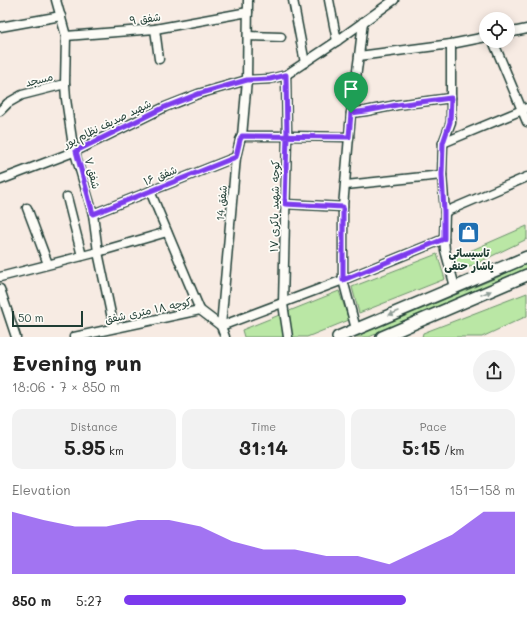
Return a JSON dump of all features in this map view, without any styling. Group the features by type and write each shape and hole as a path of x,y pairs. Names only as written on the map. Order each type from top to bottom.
{"main road":[{"path":"338,337 527,257"},
{"path":"382,337 397,334 527,275"}],"street":[{"name":"شفق ۷","path":"56,0 66,36 66,100 74,146 93,214 98,252 114,328"},
{"name":"شفق 14","path":"225,337 222,326 236,157 242,136 247,80 248,0"},
{"path":"293,0 305,63"},
{"path":"329,0 338,41"},
{"path":"286,75 338,41 394,0"},
{"name":"شفق ۹","path":"66,36 155,29 248,12"},
{"path":"0,27 61,16"},
{"path":"356,329 343,280 343,207 351,113 363,22"},
{"path":"155,29 158,59"},
{"path":"515,31 527,29"},
{"path":"248,36 281,37"},
{"path":"359,56 451,44 479,38"},
{"path":"451,44 450,122 443,143 442,175 445,250 455,287"},
{"path":"496,48 524,109 527,122"},
{"name":"شهید صدیف نظام پور","path":"0,180 76,151 165,107 198,94 247,80 270,79 286,75"},
{"name":"کوچه شهید باکری ۱۷","path":"286,75 287,136 283,304 288,337"},
{"name":"مسجد","path":"0,111 8,103 22,95 66,84"},
{"path":"351,113 451,98"},
{"path":"443,143 524,109"},
{"path":"242,136 349,137"},
{"name":"شفق ۱۶","path":"93,214 236,157"},
{"path":"346,185 442,175"},
{"path":"444,212 527,177"},
{"path":"150,191 200,310"},
{"path":"67,198 82,256"},
{"path":"285,204 343,207"},
{"path":"27,208 48,264"},
{"path":"0,277 98,252 167,232"},
{"path":"222,326 283,304 444,239"},
{"path":"0,289 16,337"},
{"name":"کوچه ۱۸ متری شفق","path":"74,337 200,310 222,326"}],"green space":[{"path":"527,226 527,239 459,272 454,258"},
{"path":"437,254 445,279 359,313 352,287"},
{"path":"527,263 527,269 369,337 355,337 496,278"},
{"path":"339,291 349,320 307,337 244,337 242,330"},
{"path":"527,293 527,316 482,337 422,337 423,333"}],"place":[{"name":"تاسیساتی یاشار حنفی","path":"469,232"}],"route":[{"path":"351,113 349,137 287,136 242,136 236,157 93,214 76,151 165,107 198,94 247,80 270,79 286,75 287,136 285,204 343,207 343,280 444,239 442,175 443,143 450,122 451,98 351,113"}]}
